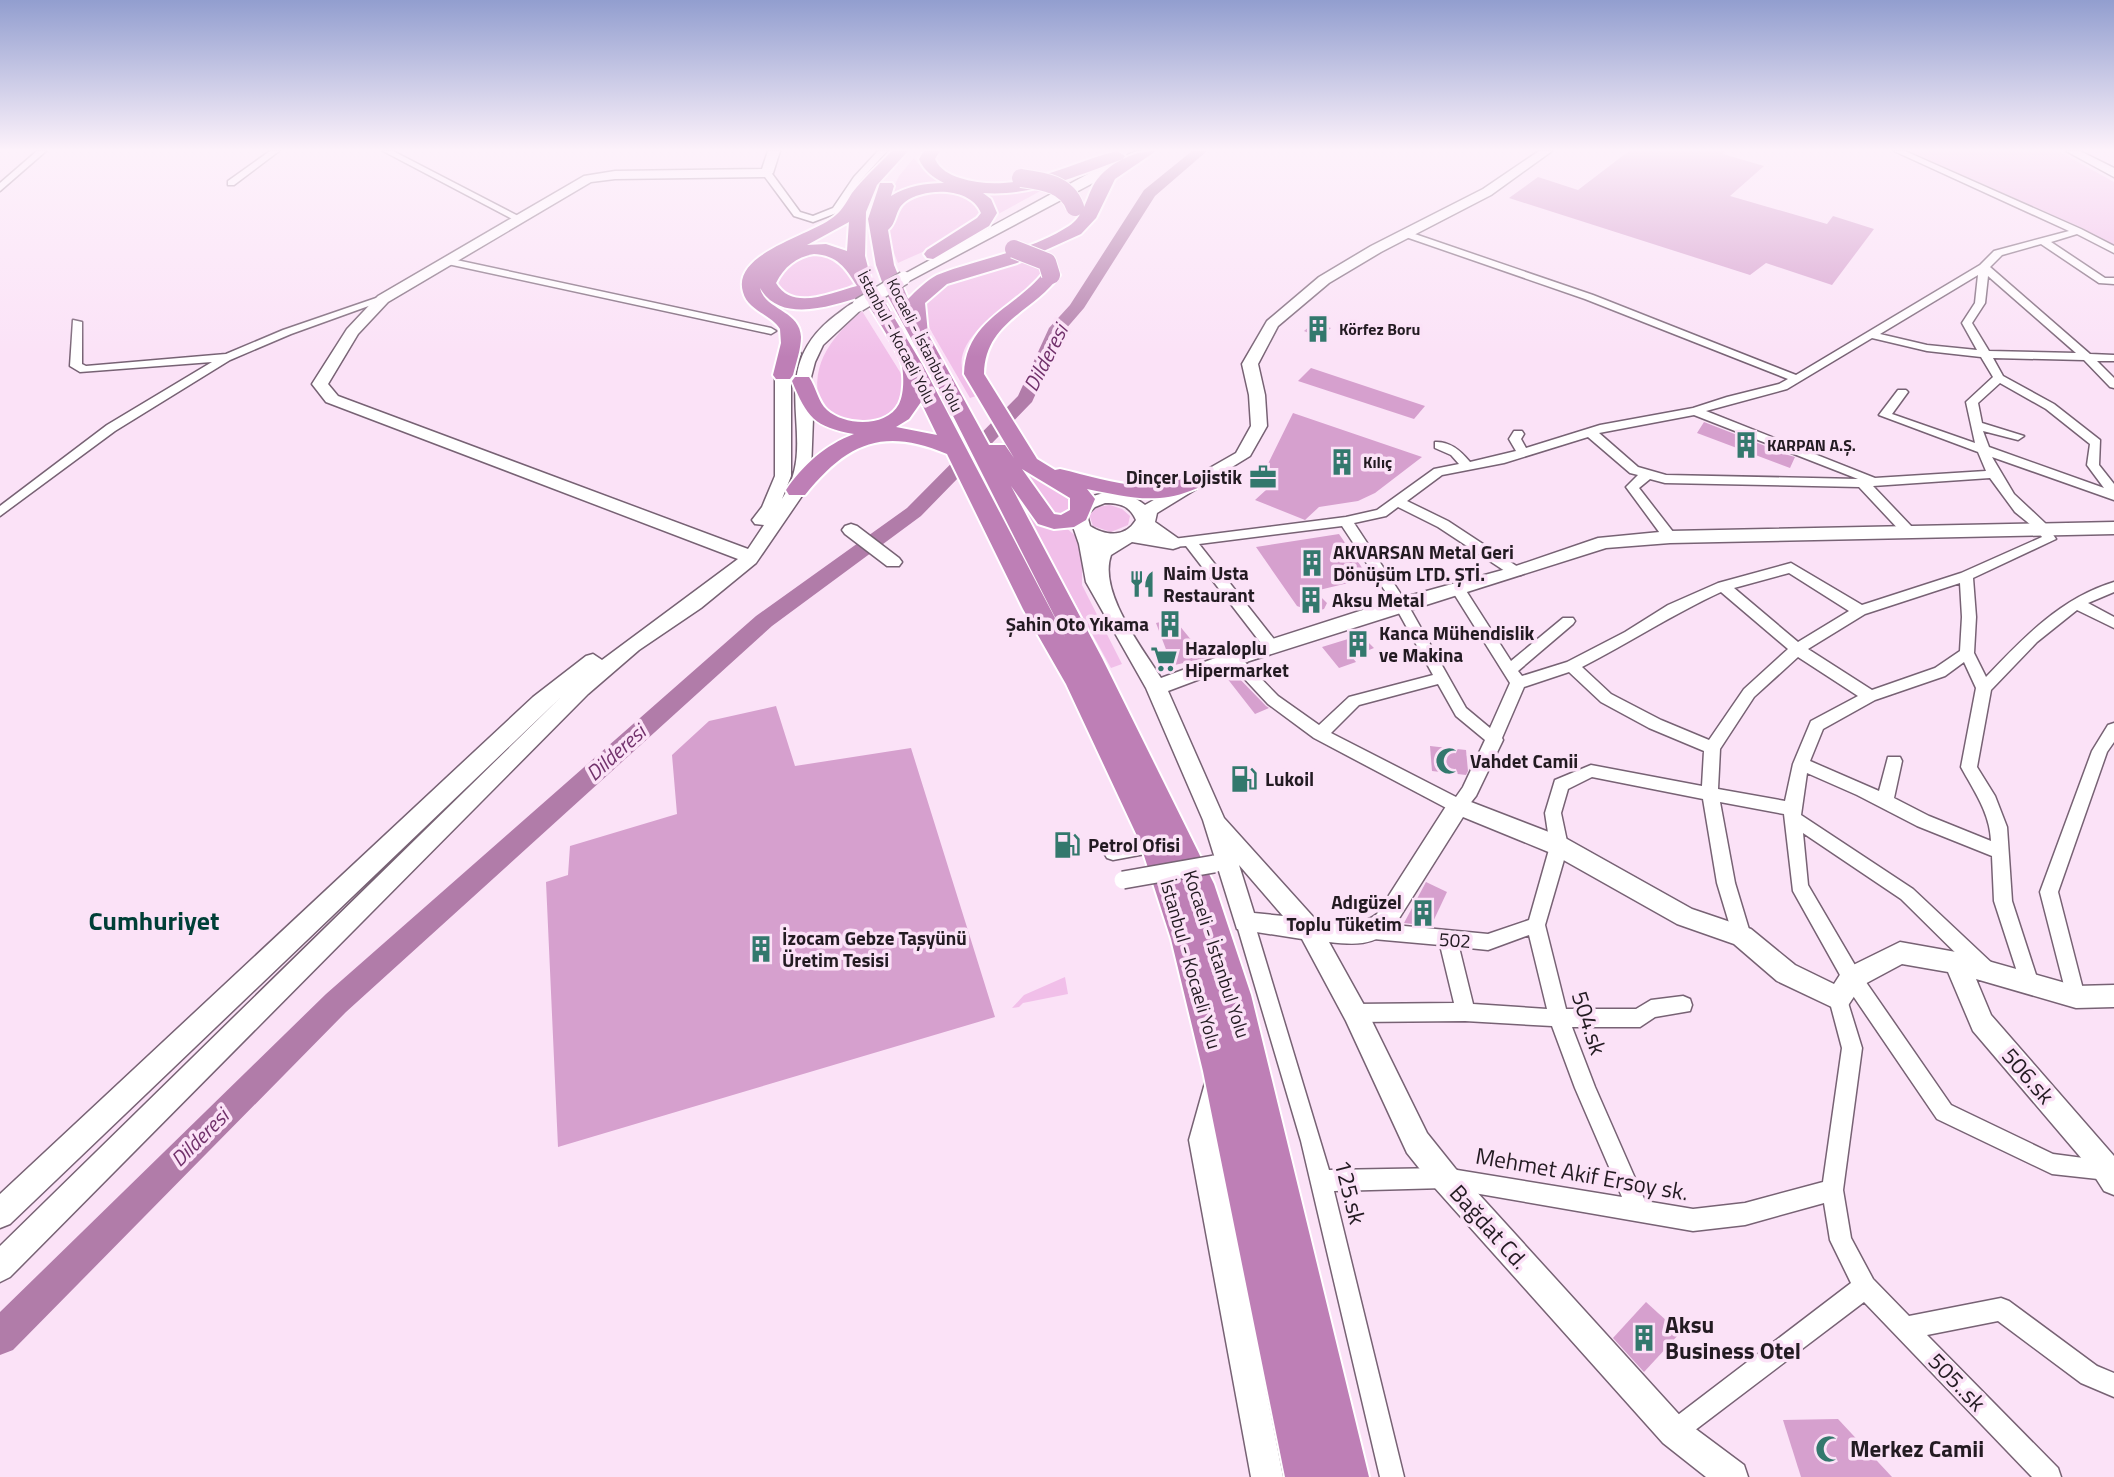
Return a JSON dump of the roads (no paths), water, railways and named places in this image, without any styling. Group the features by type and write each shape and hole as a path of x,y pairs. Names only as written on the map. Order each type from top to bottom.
{"highway":[{"path":"841,220 779,251 757,270 752,281 751,290 757,298 788,324 792,336 792,378 818,414 844,426 872,427 896,419 904,412 914,388 912,364"},
{"name":"İstanbul - Kocaeli Yolu","path":"857,220 856,256 860,292 912,364 955,450 996,465 1036,610 1079,684 1156,845 1187,939 1221,1071 1307,1477"},
{"name":"Kocaeli - İstanbul Yolu","path":"877,220 878,238 895,293 953,396 974,424 1089,658 1214,874 1234,995 1347,1477"},
{"path":"878,238 885,220"},
{"path":"933,254 984,220"},
{"path":"907,273 987,252 1058,227 1067,220"},
{"path":"919,332 915,302 934,284 1011,259 1075,230 1086,220"},
{"path":"987,252 1014,249 1032,254 1047,262 1051,275 1043,286 981,338 972,361 974,374 983,388 996,465 1046,519 1063,523 1080,518 1084,499 1068,485 1037,472 1028,463 996,465"},
{"path":"797,491 819,461 857,440 894,432 910,433 955,450"},
{"path":"996,465 1041,469 1053,475 1109,487 1157,492 1197,480"}],"main road":[{"path":"517,220 383,299 352,332 320,384 332,399 744,555"},
{"path":"907,273 933,254 997,220"},
{"path":"0,1214 540,702 744,555 770,508 783,476 792,378 807,362 816,343 860,292 907,273 1009,220"},
{"path":"1101,591 1100,561 1106,545 1139,531 1151,509 1242,456 1259,426 1257,395 1250,364 1272,324 1324,280 1433,220"},
{"path":"0,1267 581,689 632,645 694,603 744,555 797,491 804,458 805,418 792,378"},
{"path":"1080,518 1096,500 1116,498 1135,505 1149,528 1181,542"},
{"path":"1080,518 1099,538 1126,537 1181,542"},
{"path":"1080,518 1090,541 1089,563 1092,578 1156,688 1214,820 1214,874 1245,922 1357,935 1373,931 1385,922 1458,806 1559,846 1685,917 1742,936 1786,973 1838,999 1852,978 1900,953 1956,963 2077,997 2114,996"},
{"path":"1156,688 1233,659 1401,605 1516,572 1604,542 1670,537 2114,528"},
{"path":"851,530 893,562"},
{"name":"Bağdat Cd.","path":"1214,820 1309,929 1355,1013 1417,1143 1445,1178 1674,1432 1732,1477"},
{"name":"506.sk","path":"1956,963 1982,1023 2098,1156 2110,1176"},
{"path":"1221,1071 1203,1140 1267,1477"}],"street":[{"path":"2053,220 2114,250"},
{"path":"1181,542 1346,521 1381,513 1438,472 1523,453 1590,432 1695,411 1731,399 1783,387 1984,267 1997,253 2078,231"},
{"path":"1406,234 1589,297 1797,379"},
{"path":"2042,240 2103,281 2114,281"},
{"path":"447,261 771,331"},
{"path":"1984,267 1980,303 1967,323 1999,378 2038,397 2074,422 2101,447 2093,465 2114,494"},
{"path":"1984,267 2088,358 2114,386"},
{"path":"0,512 111,428 228,357 287,332 383,299"},
{"path":"76,322 76,366 84,370 228,357"},
{"path":"1872,335 1927,348 1987,355 2114,358"},
{"path":"1742,936 1726,883 1710,793 1712,747 1749,693 1797,649 1860,611 1966,576 2049,539 2047,531 2021,510 1993,474 1980,447 1972,402 1999,378"},
{"path":"1902,392 1885,415 2114,494"},
{"path":"1695,411 1870,482 1908,531"},
{"path":"1975,425 2018,436"},
{"path":"1590,432 1634,470 1665,479 1870,482 1993,474"},
{"path":"1518,434 1515,439 1523,453"},
{"path":"1439,445 1455,452 1467,466"},
{"path":"1646,475 1632,487 1640,500 1661,519 1670,537"},
{"path":"1397,502 1443,524 1516,572"},
{"path":"1346,521 1401,605 1461,712 1495,740"},
{"path":"1181,542 1272,647"},
{"path":"1514,676 1572,666 1630,636 1673,608 1723,586 1791,568 1860,611"},
{"path":"1966,576 1969,617 1967,653 1984,688"},
{"path":"1723,586 1797,649 1870,696"},
{"path":"2030,984 2003,901 2001,852 1995,817 1987,796 1969,767 1984,688 2032,638 2076,603 2114,587"},
{"path":"1458,589 1514,676"},
{"path":"2076,603 2114,623"},
{"path":"1233,659 1273,700 1320,734 1458,806 1470,791 1495,740 1514,676 1568,621"},
{"path":"1967,653 1940,672 1870,696 1817,725 1801,764 1793,813 1799,886 1852,978 1944,1112 2052,1164 2110,1176"},
{"path":"1572,666 1606,698 1655,724 1712,747"},
{"path":"1320,734 1354,701 1442,678"},
{"path":"2077,997 2061,945 2049,891 2100,751 2114,729"},
{"path":"1885,801 1894,761"},
{"path":"1801,764 1923,821 2001,852"},
{"path":"1535,925 1559,846 1553,813 1561,785 1591,771 1710,793 1793,813 1907,894 1989,973"},
{"path":"1113,853 1156,845"},
{"path":"1123,880 1214,874"},
{"name":"125.sk","path":"1245,922 1320,1181 1392,1477"},
{"name":"502","path":"1373,931 1488,942 1535,925"},
{"name":"504.sk","path":"1535,925 1559,1018 1585,1088 1638,1209"},
{"path":"1448,939 1465,1012"},
{"name":"505..sk","path":"1838,999 1852,1048 1832,1190 1841,1240 1865,1287 2049,1477"},
{"path":"1355,1013 1465,1012 1559,1018 1640,1018 1651,1009 1683,1005"},
{"name":"Mehmet Akif Ersoy sk.","path":"1320,1181 1445,1178 1693,1220 1745,1214 1832,1190"},
{"path":"1674,1432 1865,1287"},
{"path":"1905,1328 2001,1308 2089,1375 2114,1385"}],"waterway":[{"name":"Dilderesi","path":"0,1337 336,1003 764,621 914,512 1026,398 1057,328 1076,308 1132,220"}],"place":[{"name":"Körfez Boru","path":"1318,329"},
{"name":"KARPAN A.Ş.","path":"1746,445"},
{"name":"Kılıç","path":"1342,462"},
{"name":"Dinçer Lojistik","path":"1263,477"},
{"name":"AKVARSAN Metal Geri Dönüşüm LTD. ŞTİ.","path":"1312,563"},
{"name":"Naim Usta Restaurant","path":"1142,584"},
{"name":"Aksu Metal","path":"1311,600"},
{"name":"Şahin Oto Yıkama","path":"1170,624"},
{"name":"Kanca Mühendislik ve Makina","path":"1358,644"},
{"name":"Hazaloplu Hipermarket","path":"1164,659"},
{"name":"Vahdet Camii","path":"1449,761"},
{"name":"Lukoil","path":"1244,779"},
{"name":"Petrol Ofisi","path":"1067,845"},
{"name":"Adıgüzel Toplu Tüketim","path":"1423,913"},
{"name":"İzocam Gebze Taşyünü Üretim Tesisi","path":"761,949"},
{"name":"Aksu Business Otel","path":"1644,1338"},
{"name":"Merkez Camii","path":"1829,1449"}],"district":[{"name":"Cumhuriyet","path":"154,921"}]}
